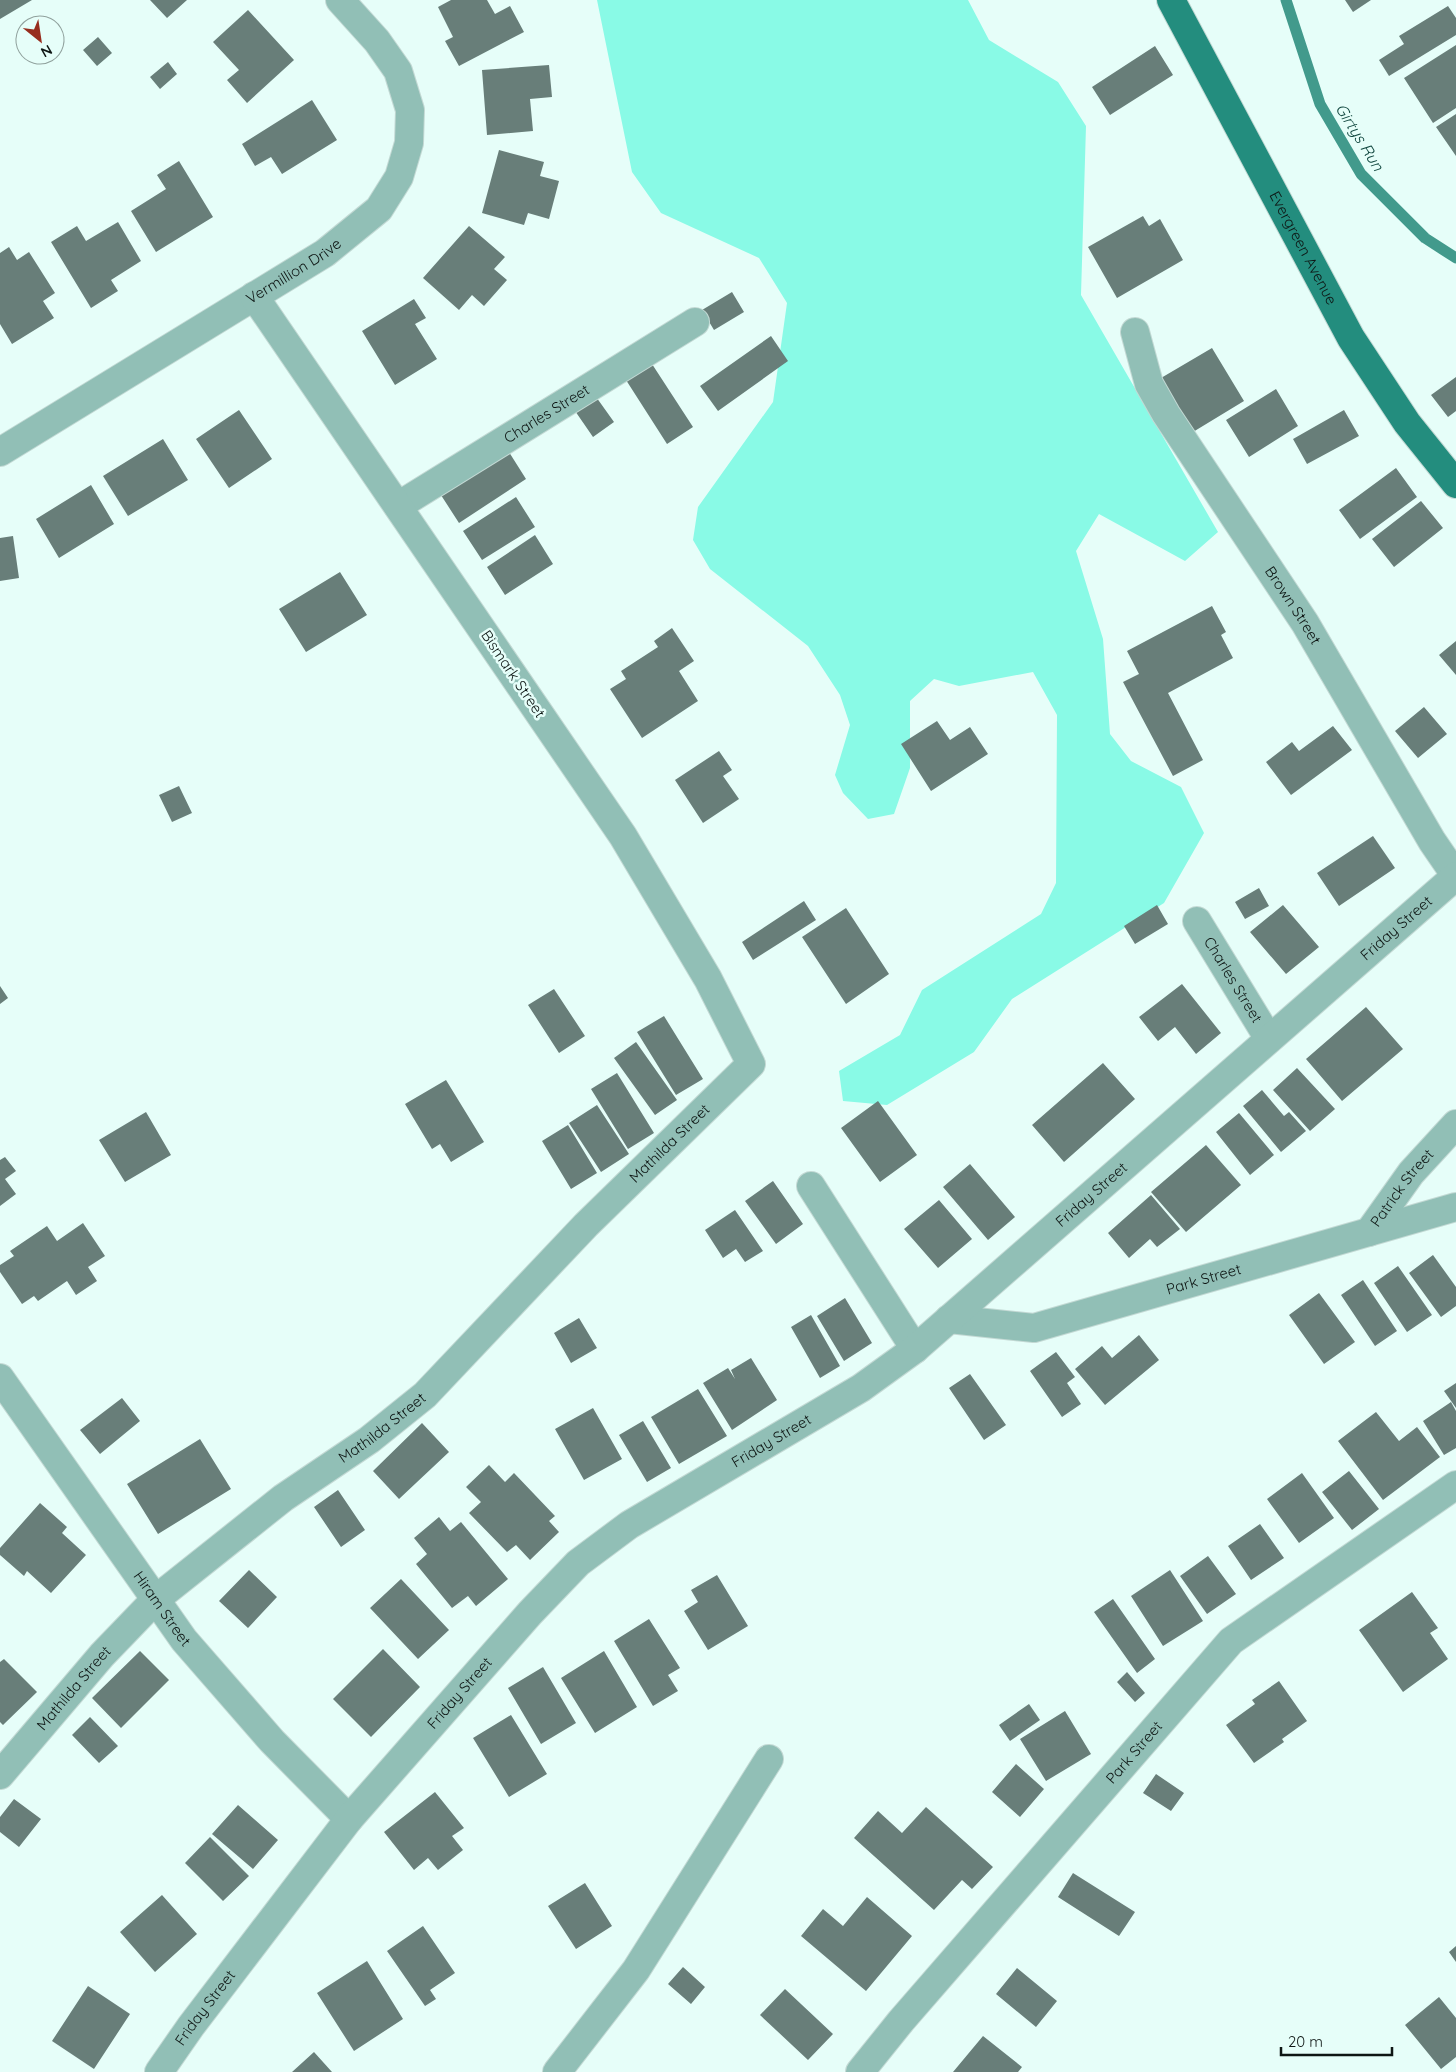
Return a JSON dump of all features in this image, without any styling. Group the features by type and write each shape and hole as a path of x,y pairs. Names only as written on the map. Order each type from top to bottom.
{"main road":[{"name":"Evergreen Avenue","path":"1171,0 1351,338 1406,423 1456,484"}],"street":[{"name":"Vermillion Drive","path":"0,452 325,253 379,209 399,177 410,143 410,110 398,70 377,41 340,0"},
{"name":"Bismark Street","path":"254,296 623,836 708,978 750,1064"},
{"name":"Charles Street","path":"398,506 695,322"},
{"name":"Brown Street","path":"1135,332 1150,384 1166,414 1305,623 1432,841 1456,876"},
{"name":"Friday Street","path":"159,2072 190,2026 349,1819 530,1613 578,1563 629,1525 861,1388 915,1349 1456,876"},
{"name":"Charles Street","path":"1197,921 1269,1039"},
{"name":"Mathilda Street","path":"0,1775 102,1655 156,1599 282,1498 369,1440 425,1395 586,1225 750,1064"},
{"name":"Patrick Street","path":"1369,1232 1411,1173 1456,1124"},
{"path":"811,1186 915,1349"},
{"name":"Park Street","path":"949,1319 1034,1328 1456,1207"},
{"name":"Hiram Street","path":"4,1394 156,1599 184,1640 253,1719 349,1819"},
{"name":"Park Street","path":"860,2072 901,2021 1231,1641 1456,1485"},
{"path":"558,2072 636,1970 769,1759"}],"green space":[{"path":"597,0 968,0 989,40 1058,82 1086,126 1081,295 1218,532 1185,561 1099,514 1076,551 1103,639 1110,734 1131,761 1181,787 1204,833 1164,903 1012,999 974,1052 887,1105 843,1101 839,1071 900,1035 922,990 1041,914 1056,883 1057,715 1033,672 959,686 934,679 910,701 910,768 894,814 868,819 843,793 835,775 850,725 840,695 808,646 710,569 693,540 698,507 773,402 787,303 759,258 661,213 632,172"}],"building":[{"path":"0,0 32,0 0,19"},
{"path":"150,0 187,0 167,18"},
{"path":"451,0 487,0 495,14 510,6 524,32 459,66 445,41 453,37 438,7"},
{"path":"1345,0 1371,0 1353,12"},
{"path":"1448,6 1456,18 1456,35 1389,76 1379,60 1404,44 1399,36"},
{"path":"248,10 294,60 247,103 227,80 239,70 213,42"},
{"path":"98,37 112,53 97,66 83,50"},
{"path":"1456,45 1456,108 1433,123 1404,78"},
{"path":"1155,46 1173,75 1110,115 1092,87"},
{"path":"168,62 177,74 160,89 150,77"},
{"path":"549,65 552,97 530,99 533,131 487,135 482,70"},
{"path":"312,100 337,140 282,174 271,157 255,166 242,144"},
{"path":"1456,114 1456,156 1436,127"},
{"path":"499,150 544,162 540,176 559,181 549,219 528,213 524,225 482,213"},
{"path":"179,161 213,217 156,252 131,211 166,189 157,175"},
{"path":"1143,216 1149,226 1160,219 1183,260 1117,298 1088,247"},
{"path":"118,222 141,261 111,280 118,291 91,308 51,242 77,226 86,241"},
{"path":"469,226 505,257 494,269 507,280 484,306 472,295 459,310 423,278"},
{"path":"9,247 17,260 29,252 55,293 43,301 54,318 12,344 0,324 0,253"},
{"path":"732,292 744,312 714,330 702,310"},
{"path":"414,299 426,318 415,324 437,359 395,385 362,331"},
{"path":"771,336 788,361 718,411 700,386"},
{"path":"1212,348 1244,401 1193,432 1161,378"},
{"path":"652,364 693,427 667,444 626,380"},
{"path":"1456,377 1456,411 1448,417 1431,395"},
{"path":"1276,389 1298,426 1249,457 1226,420"},
{"path":"594,394 614,422 593,437 573,408"},
{"path":"239,410 272,459 229,488 196,439"},
{"path":"1344,410 1359,436 1307,464 1293,439"},
{"path":"163,439 188,480 128,516 103,476"},
{"path":"507,449 526,479 459,523 439,492"},
{"path":"1396,468 1417,497 1360,539 1339,510"},
{"path":"91,485 114,524 59,558 36,519"},
{"path":"516,497 535,527 482,560 463,531"},
{"path":"1421,501 1443,528 1394,567 1372,539"},
{"path":"535,535 553,564 505,595 487,567"},
{"path":"13,536 19,578 0,581 0,538"},
{"path":"340,572 367,615 306,652 279,609"},
{"path":"1212,606 1226,632 1221,635 1233,658 1168,693 1203,760 1173,776 1123,682 1139,674 1127,651"},
{"path":"672,628 694,661 679,671 698,701 642,738 610,689 626,679 621,671 658,647 654,641"},
{"path":"1456,641 1456,675 1439,655"},
{"path":"1424,707 1447,734 1418,758 1395,731"},
{"path":"937,721 950,740 970,727 988,754 931,791 901,744"},
{"path":"1333,726 1352,750 1291,795 1266,762 1292,742 1299,751"},
{"path":"719,751 732,770 723,776 739,799 703,823 675,780"},
{"path":"179,786 192,813 172,822 159,795"},
{"path":"1373,836 1395,868 1339,906 1317,873"},
{"path":"1259,888 1269,906 1245,919 1235,902"},
{"path":"804,901 816,920 753,960 742,942"},
{"path":"1157,905 1168,924 1135,944 1124,926"},
{"path":"1283,905 1319,947 1286,974 1250,932"},
{"path":"846,908 889,974 846,1004 802,937"},
{"path":"1182,984 1221,1033 1196,1054 1175,1027 1158,1041 1139,1017"},
{"path":"0,986 8,998 0,1004"},
{"path":"554,989 585,1036 559,1053 528,1005"},
{"path":"1366,1007 1403,1049 1342,1101 1306,1059"},
{"path":"664,1016 703,1079 676,1095 637,1032"},
{"path":"636,1042 677,1100 655,1115 614,1058"},
{"path":"1103,1063 1135,1099 1064,1162 1032,1125"},
{"path":"1297,1068 1335,1109 1310,1131 1273,1090"},
{"path":"617,1073 654,1133 628,1149 591,1089"},
{"path":"446,1080 484,1142 451,1162 440,1144 432,1149 405,1104"},
{"path":"1262,1090 1284,1116 1289,1112 1306,1131 1281,1152 1243,1106"},
{"path":"878,1101 917,1155 880,1182 841,1128"},
{"path":"597,1105 629,1154 601,1172 569,1123"},
{"path":"146,1112 171,1155 125,1182 99,1140"},
{"path":"1239,1113 1274,1155 1250,1175 1216,1132"},
{"path":"568,1125 597,1173 571,1189 542,1141"},
{"path":"1206,1145 1241,1185 1186,1232 1151,1192"},
{"path":"5,1157 16,1171 5,1179 16,1194 0,1206 0,1160"},
{"path":"970,1164 1015,1217 988,1240 943,1187"},
{"path":"773,1181 803,1224 776,1244 745,1201"},
{"path":"1151,1195 1180,1229 1157,1247 1150,1239 1129,1258 1108,1233"},
{"path":"939,1200 972,1239 938,1268 904,1229"},
{"path":"735,1210 763,1251 745,1262 736,1249 723,1258 705,1230"},
{"path":"83,1223 105,1256 88,1267 97,1281 76,1295 67,1281 38,1301 34,1296 22,1304 0,1272 0,1265 14,1256 10,1251 47,1226 57,1241"},
{"path":"1433,1255 1456,1287 1456,1306 1441,1317 1409,1273"},
{"path":"1398,1266 1432,1315 1407,1332 1374,1283"},
{"path":"1363,1280 1397,1331 1375,1346 1341,1295"},
{"path":"1319,1293 1355,1342 1324,1364 1289,1315"},
{"path":"845,1298 872,1343 844,1361 817,1316"},
{"path":"811,1315 840,1366 820,1378 791,1327"},
{"path":"579,1318 597,1348 571,1363 554,1333"},
{"path":"1139,1335 1159,1360 1105,1405 1075,1369 1102,1346 1112,1358"},
{"path":"1056,1352 1075,1377 1067,1383 1081,1404 1062,1417 1030,1371"},
{"path":"751,1358 777,1400 732,1430 703,1383 728,1368 735,1379 731,1370"},
{"path":"970,1374 1006,1425 984,1440 949,1388"},
{"path":"1456,1383 1456,1408 1444,1391"},
{"path":"698,1389 727,1436 679,1464 651,1417"},
{"path":"122,1398 140,1421 100,1454 80,1430"},
{"path":"1451,1402 1456,1411 1456,1448 1444,1455 1423,1421"},
{"path":"593,1408 622,1459 584,1480 555,1429"},
{"path":"1376,1412 1399,1441 1417,1427 1440,1457 1383,1500 1338,1441"},
{"path":"643,1421 671,1468 647,1482 619,1435"},
{"path":"422,1423 449,1452 399,1499 373,1471"},
{"path":"200,1439 231,1489 158,1534 127,1484"},
{"path":"489,1465 505,1482 514,1473 555,1516 549,1521 559,1532 530,1560 516,1545 507,1552 469,1513 481,1502 466,1487"},
{"path":"1349,1471 1379,1509 1352,1530 1322,1492"},
{"path":"1302,1473 1334,1518 1299,1543 1267,1499"},
{"path":"338,1490 365,1530 341,1547 314,1507"},
{"path":"40,1503 67,1527 62,1533 86,1555 51,1593 27,1571 24,1576 0,1555 0,1548"},
{"path":"439,1517 450,1531 461,1522 508,1579 476,1606 468,1596 452,1608 416,1564 427,1554 414,1538"},
{"path":"1260,1524 1284,1558 1251,1580 1228,1546"},
{"path":"1208,1556 1236,1594 1207,1614 1180,1576"},
{"path":"249,1570 277,1597 248,1628 219,1601"},
{"path":"1170,1570 1203,1621 1163,1646 1131,1596"},
{"path":"717,1575 748,1626 708,1650 684,1611 698,1602 691,1590"},
{"path":"401,1579 449,1630 418,1659 370,1608"},
{"path":"1412,1592 1438,1628 1430,1633 1448,1659 1403,1692 1359,1630"},
{"path":"1113,1599 1155,1659 1137,1673 1094,1612"},
{"path":"649,1619 680,1668 668,1675 678,1691 653,1706 614,1641"},
{"path":"383,1649 420,1687 371,1737 333,1699"},
{"path":"140,1651 169,1680 121,1728 92,1698"},
{"path":"604,1651 637,1707 595,1733 561,1678"},
{"path":"4,1659 37,1692 3,1725 0,1722 0,1662"},
{"path":"543,1667 576,1723 541,1744 508,1688"},
{"path":"1127,1672 1145,1693 1135,1702 1117,1682"},
{"path":"1279,1681 1307,1721 1282,1739 1284,1742 1254,1763 1226,1725 1255,1704 1252,1700"},
{"path":"1029,1704 1040,1720 1010,1741 999,1725"},
{"path":"1065,1711 1091,1754 1046,1781 1020,1739"},
{"path":"511,1715 547,1774 509,1797 473,1738"},
{"path":"90,1717 118,1746 99,1763 72,1735"},
{"path":"1016,1764 1044,1789 1020,1817 992,1792"},
{"path":"1156,1774 1184,1793 1171,1811 1143,1793"},
{"path":"435,1792 464,1828 452,1836 463,1850 438,1870 428,1858 414,1870 384,1832"},
{"path":"14,1799 41,1819 19,1847 0,1832 0,1817"},
{"path":"238,1805 278,1840 253,1869 212,1834"},
{"path":"926,1807 993,1867 972,1889 962,1880 934,1910 854,1838 878,1811 902,1833"},
{"path":"210,1837 249,1876 223,1901 185,1863"},
{"path":"1073,1873 1135,1912 1119,1936 1058,1897"},
{"path":"585,1883 612,1926 576,1949 548,1906"},
{"path":"162,1895 197,1934 155,1972 120,1932"},
{"path":"867,1897 912,1936 866,1991 801,1936 823,1909 843,1926"},
{"path":"423,1926 455,1973 430,1990 436,1999 425,2006 387,1951"},
{"path":"1456,1946 1456,1962 1449,1952"},
{"path":"367,1961 403,2019 354,2051 317,1993"},
{"path":"683,1967 705,1987 691,2004 668,1984"},
{"path":"1017,1968 1057,2001 1036,2027 996,1994"},
{"path":"88,1986 130,2014 94,2069 52,2041"},
{"path":"785,1989 833,2034 808,2060 760,2015"},
{"path":"1439,1997 1456,2018 1456,2057 1441,2069 1405,2025"},
{"path":"983,2036 1022,2067 1018,2072 953,2072"},
{"path":"314,2052 332,2072 292,2072"}],"waterway":[{"name":"Girtys Run","path":"1286,0 1320,104 1361,174 1425,238 1456,258"}]}
